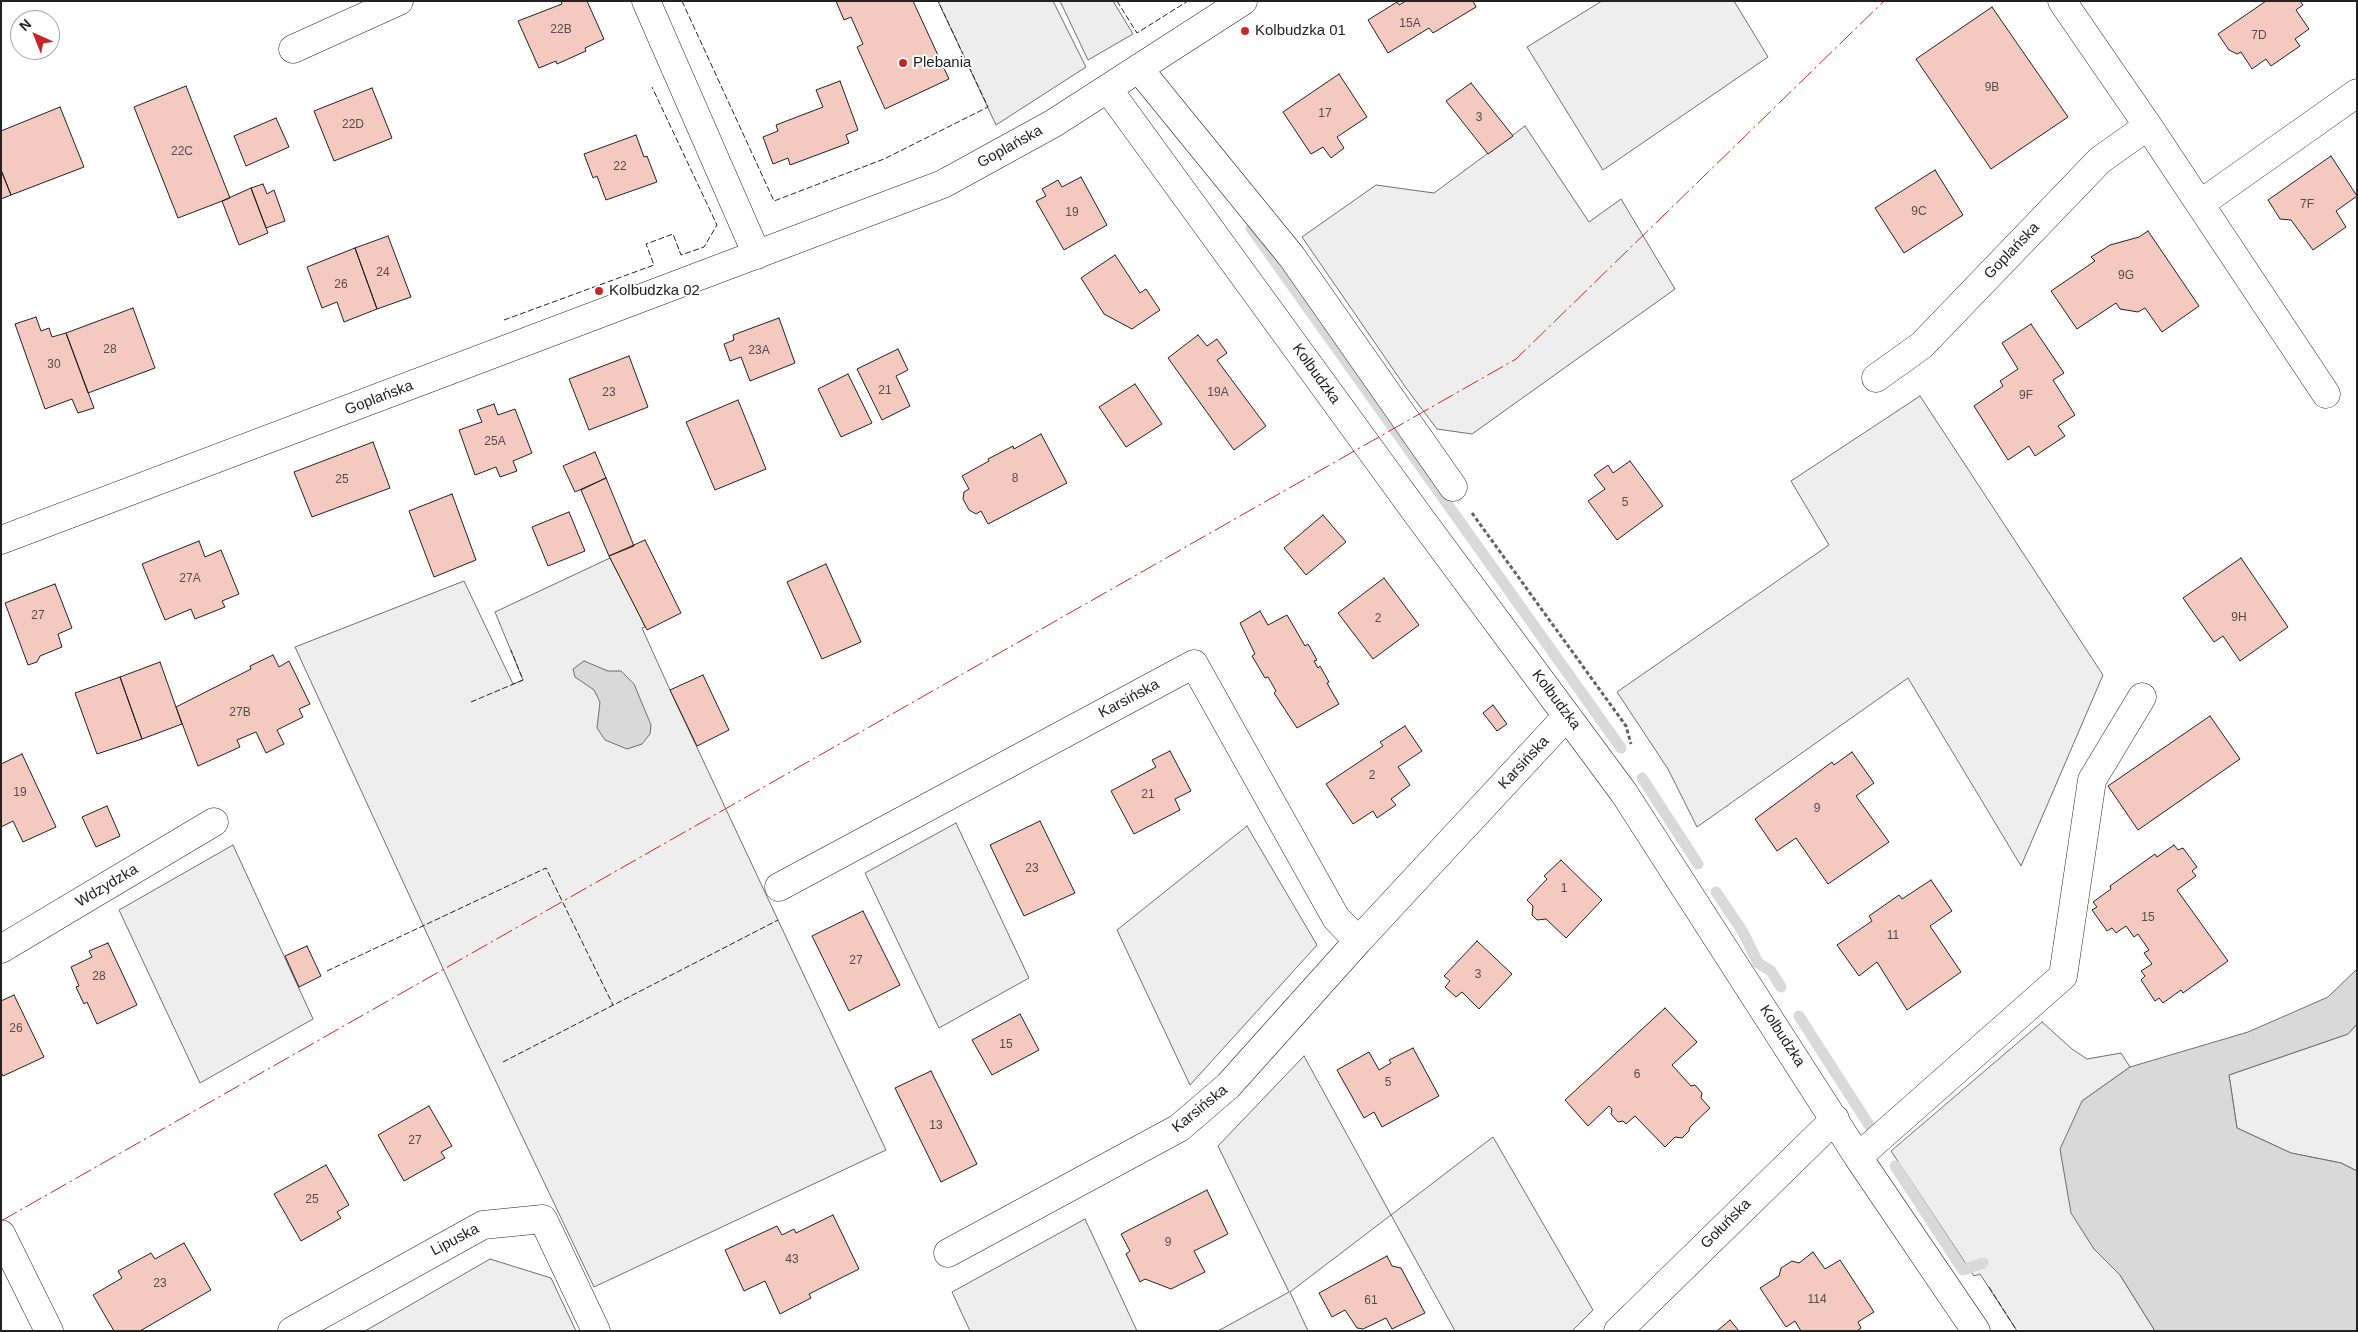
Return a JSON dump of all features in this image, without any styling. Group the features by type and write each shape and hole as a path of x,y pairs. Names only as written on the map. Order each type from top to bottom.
{"street":[{"path":"293,49 399,1"},
{"path":"646,1 757,255"},
{"name":"Goplańska","path":"1,540 943,184 1054,123 1243,1"},
{"path":"2062,1 2148,126 2326,394"},
{"path":"1139,69 1292,257 1453,486"},
{"name":"Kolbudzka","path":"1108,89 1412,507 1624,793 1858,1157 1976,1331"},
{"path":"2200,204 2357,93"},
{"name":"Goplańska","path":"1876,378 1922,345 2100,160 2148,126"},
{"name":"Karsińska","path":"779,887 1194,664 1336,918 1358,941"},
{"path":"1858,1157 2063,976 2092,780 2142,697"},
{"name":"Karsińska","path":"948,1253 1179,1128 1228,1086 1358,941 1567,716"},
{"name":"Wdzydzka","path":"1,949 214,822"},
{"name":"Gołuńska","path":"1618,1331 1835,1119"},
{"name":"Lipuska","path":"292,1331 483,1225 543,1219 596,1331"},
{"path":"1,1234 49,1331"}],"path":[{"path":"1453,486 1626,726 1634,753 1624,793"}],"shaded area":[{"path":"938,1 1053,1 1086,67 996,125"},
{"path":"1060,1 1113,1 1133,34 1088,60"},
{"path":"1602,1 1734,1 1768,57 1603,170 1527,47"},
{"path":"1525,126 1589,222 1621,199 1675,289 1472,434 1437,429 1406,388 1302,237 1376,185 1434,193"},
{"path":"1920,396 2103,675 2021,866 1908,678 1697,827 1668,769 1617,692 1829,545 1791,481"},
{"path":"610,558 639,614 645,627 642,628 670,690 886,1150 594,1287 469,1025 295,647 464,581 513,684 523,680 495,612"},
{"path":"584,661 608,671 621,671 634,684 651,725 650,734 642,744 627,749 605,740 597,728 600,702 594,690 575,677 573,669"},
{"path":"956,823 1029,978 939,1028 865,873"},
{"path":"1247,826 1317,945 1190,1085 1117,930"},
{"path":"233,845 313,1019 200,1083 119,910"},
{"path":"2357,969 2357,1024 2348,1034 2229,1075 2237,1128 2291,1153 2341,1163 2357,1171 2357,1331 2155,1331 2120,1275 2094,1249 2071,1213 2060,1149 2082,1101 2130,1067 2248,1032 2328,997"},
{"path":"2042,1022 2072,1049 2087,1059 2121,1053 2130,1067 2082,1101 2094,1249 2120,1275 2155,1331 2017,1331 1980,1274 1974,1276 1891,1151"},
{"path":"2357,1024 2357,1171 2341,1163 2291,1153 2237,1128 2229,1075 2348,1034"},
{"path":"1304,1056 1391,1215 1290,1292 1308,1331 1218,1331 1289,1292 1218,1146"},
{"path":"1493,1137 1593,1310 1572,1331 1455,1331 1391,1215"},
{"path":"1085,1219 1137,1331 970,1331 952,1292"},
{"path":"490,1259 551,1278 576,1331 365,1331"}],"building":[{"path":"561,1 587,1 604,39 585,48 586,51 557,64 556,61 539,68 518,21 562,4"},
{"name":"Plebania","path":"836,1 913,1 949,79 885,109 857,47 863,44 851,17 844,20"},
{"path":"1406,1 1473,1 1476,7 1433,33 1429,28 1388,53 1368,20 1397,2 1399,5"},
{"path":"2266,1 2300,1 2303,5 2296,10 2309,29 2295,39 2300,46 2271,66 2266,59 2252,69 2241,52 2237,54 2229,50 2218,34"},
{"path":"1992,7 2068,117 1991,169 1916,59"},
{"path":"1339,74 1367,117 1337,137 1344,148 1331,158 1323,147 1311,154 1283,112"},
{"path":"840,81 858,130 846,135 849,143 790,165 788,158 773,164 763,137 778,131 776,125 823,107 816,90"},
{"path":"1471,83 1513,136 1488,154 1446,101"},
{"path":"186,86 230,198 178,218 134,107"},
{"path":"372,88 392,138 334,161 314,111"},
{"path":"60,107 84,167 11,195 1,170 1,131"},
{"path":"276,118 289,147 246,166 234,136"},
{"path":"636,135 644,157 647,156 657,182 606,200 597,176 593,178 584,154"},
{"path":"2331,156 2357,196 2336,211 2346,227 2313,250 2291,220 2280,219 2268,200"},
{"path":"1,170 11,195 1,199"},
{"path":"1935,170 1963,215 1904,253 1875,208"},
{"path":"1081,177 1107,225 1064,250 1036,201 1046,196 1042,189 1058,180 1062,187"},
{"path":"263,184 267,194 274,190 285,221 266,228 251,188"},
{"path":"251,188 268,233 239,245 222,201"},
{"path":"2148,231 2199,306 2162,332 2145,308 2138,312 2120,309 2116,303 2077,329 2051,291 2095,261 2091,257 2110,245 2139,237"},
{"path":"388,236 411,297 377,309 355,248"},
{"path":"355,248 377,309 344,322 337,302 322,308 307,267"},
{"path":"1115,255 1140,293 1146,289 1160,310 1132,329 1104,314 1081,278"},
{"path":"133,308 155,368 88,393 66,333"},
{"path":"36,317 41,331 49,328 52,337 66,333 94,408 78,413 72,399 45,409 15,324"},
{"path":"779,318 795,363 750,381 741,357 730,361 724,344 734,340 733,335"},
{"path":"2031,324 2064,373 2053,380 2075,415 2058,426 2065,436 2035,456 2029,446 2008,460 1974,406 2003,386 2000,381 2018,369 2002,343"},
{"path":"1198,335 1207,346 1217,339 1227,353 1217,360 1266,426 1234,450 1168,358"},
{"path":"898,349 908,370 896,376 910,406 882,420 857,369"},
{"path":"629,356 648,407 589,430 569,379"},
{"path":"848,374 872,423 841,437 818,389"},
{"path":"1135,384 1162,424 1126,447 1099,407"},
{"path":"738,400 766,469 715,490 686,422"},
{"path":"494,404 498,415 515,409 532,453 513,461 517,471 500,477 496,467 475,475 459,430 482,422 477,410"},
{"path":"1041,434 1067,483 988,524 981,511 976,514 969,510 963,499 964,492 969,489 962,476 989,461 988,459 1013,446 1014,449"},
{"path":"373,442 390,488 312,517 294,472"},
{"path":"595,452 606,478 575,492 563,466"},
{"path":"1630,461 1663,506 1617,540 1588,501 1605,489 1594,475 1608,465 1613,473"},
{"path":"606,478 634,546 609,556 581,490"},
{"path":"452,494 476,560 434,577 409,511"},
{"path":"569,512 585,551 548,566 532,527"},
{"path":"1323,515 1346,542 1306,575 1284,548"},
{"path":"645,540 681,613 647,630 609,556"},
{"path":"199,541 205,557 221,550 239,594 222,601 225,607 195,619 191,609 165,620 142,564"},
{"path":"2241,558 2288,627 2240,661 2223,636 2214,642 2183,598"},
{"path":"826,564 861,642 822,659 787,582"},
{"path":"1384,578 1419,625 1373,659 1338,613"},
{"path":"55,584 72,628 58,634 62,647 40,656 37,662 28,665 5,603"},
{"path":"1260,611 1268,625 1287,615 1305,646 1308,644 1317,660 1314,661 1318,668 1320,666 1339,704 1297,728 1274,693 1276,691 1268,677 1265,678 1252,656 1255,654 1240,623"},
{"path":"273,655 279,667 289,661 310,704 299,709 303,717 277,730 284,744 266,753 256,732 237,740 240,747 198,766 176,707 251,669 250,666"},
{"path":"160,662 182,724 142,739 120,677"},
{"path":"703,675 729,730 697,746 670,690"},
{"path":"120,677 142,739 97,754 75,693"},
{"path":"1493,705 1507,724 1497,731 1483,713"},
{"path":"2210,716 2240,759 2138,830 2108,786"},
{"path":"1405,726 1422,751 1398,767 1410,785 1391,799 1396,805 1377,818 1373,811 1353,824 1326,784 1383,746 1380,742"},
{"path":"1170,751 1191,791 1175,799 1180,810 1134,834 1111,791 1156,767 1152,760"},
{"path":"1852,752 1874,783 1856,796 1889,842 1828,884 1796,838 1777,851 1755,819 1832,762 1834,765"},
{"path":"22,754 56,827 23,842 13,821 1,827 1,764"},
{"path":"107,806 120,836 96,847 82,817"},
{"path":"1040,821 1075,893 1024,916 990,845"},
{"path":"2174,845 2178,850 2183,848 2197,867 2192,871 2196,876 2177,890 2228,961 2183,993 2181,990 2163,1003 2159,998 2155,1001 2141,980 2145,976 2141,971 2152,964 2144,953 2149,950 2138,934 2134,937 2126,926 2116,933 2112,928 2107,931 2092,910 2097,907 2093,902 2111,889 2110,886 2155,854 2157,857"},
{"path":"1561,860 1602,900 1566,938 1546,919 1537,920 1532,915 1533,906 1527,900 1547,879 1544,876"},
{"path":"1931,880 1952,911 1930,926 1961,972 1907,1010 1877,962 1859,976 1837,945 1872,921 1869,916 1899,895 1902,899"},
{"path":"863,911 900,985 849,1011 812,936"},
{"path":"1477,941 1512,974 1479,1009 1462,992 1456,997 1445,987 1450,981 1444,976"},
{"path":"108,943 137,1005 97,1024 87,1002 84,1004 76,987 79,986 71,967 92,957 89,951"},
{"path":"307,946 321,976 299,987 285,956"},
{"path":"14,995 44,1057 3,1076 1,1072 1,1001"},
{"path":"1665,1008 1697,1042 1672,1065 1691,1086 1695,1085 1702,1093 1701,1098 1710,1108 1690,1127 1689,1131 1682,1138 1675,1137 1665,1147 1635,1116 1626,1124 1623,1121 1618,1122 1611,1114 1612,1109 1609,1106 1588,1126 1565,1100"},
{"path":"1020,1014 1039,1050 992,1075 972,1040"},
{"path":"1413,1048 1439,1096 1382,1127 1374,1112 1364,1118 1337,1070 1369,1052 1379,1070 1391,1063 1389,1060"},
{"path":"931,1071 977,1164 941,1182 895,1088"},
{"path":"429,1106 452,1146 441,1152 445,1158 404,1181 378,1135"},
{"path":"326,1165 349,1205 337,1212 341,1218 301,1241 274,1194"},
{"path":"1207,1190 1228,1234 1194,1251 1205,1272 1171,1289 1145,1279 1140,1282 1126,1254 1130,1251 1121,1234"},
{"path":"833,1215 859,1269 809,1294 811,1298 780,1314 765,1281 744,1291 725,1250 777,1226 782,1235 794,1229 796,1233"},
{"path":"184,1243 211,1290 140,1331 114,1331 93,1295 122,1278 118,1271 151,1253 155,1259"},
{"path":"1813,1252 1825,1269 1840,1260 1874,1312 1858,1322 1861,1328 1857,1331 1801,1331 1795,1321 1786,1327 1760,1288 1779,1276 1781,1268 1792,1261 1799,1263"},
{"path":"1387,1256 1392,1266 1401,1268 1425,1313 1392,1329 1386,1318 1363,1329 1357,1328 1345,1310 1332,1317 1319,1293"},
{"path":"1730,1320 1739,1331 1717,1331"}],"waterway":[{"path":"1251,228 1621,748"},
{"path":"1642,778 1698,864"},
{"path":"1716,892 1743,932 1758,963 1771,971 1781,987"},
{"path":"1799,1016 1869,1125"},
{"path":"1895,1166 1963,1270 1983,1263"}],"fence":[{"path":"682,1 774,201 884,159 988,107 938,1"},
{"path":"1117,1 1137,33 1188,1"},
{"path":"504,320 654,265 646,244 673,234 681,255 704,247 717,225 652,87"},
{"path":"471,702 523,680 511,650"},
{"path":"327,971 546,868 613,1005"},
{"path":"503,1062 778,920"},
{"path":"1989,1287 2017,1331"}],"power":[{"path":"1,1221 1516,359 1884,1"}],"place":[{"name":"Kolbudzka 01","path":"1245,31"},
{"name":"Plebania","path":"903,63"},
{"name":"Kolbudzka 02","path":"599,291"}]}
